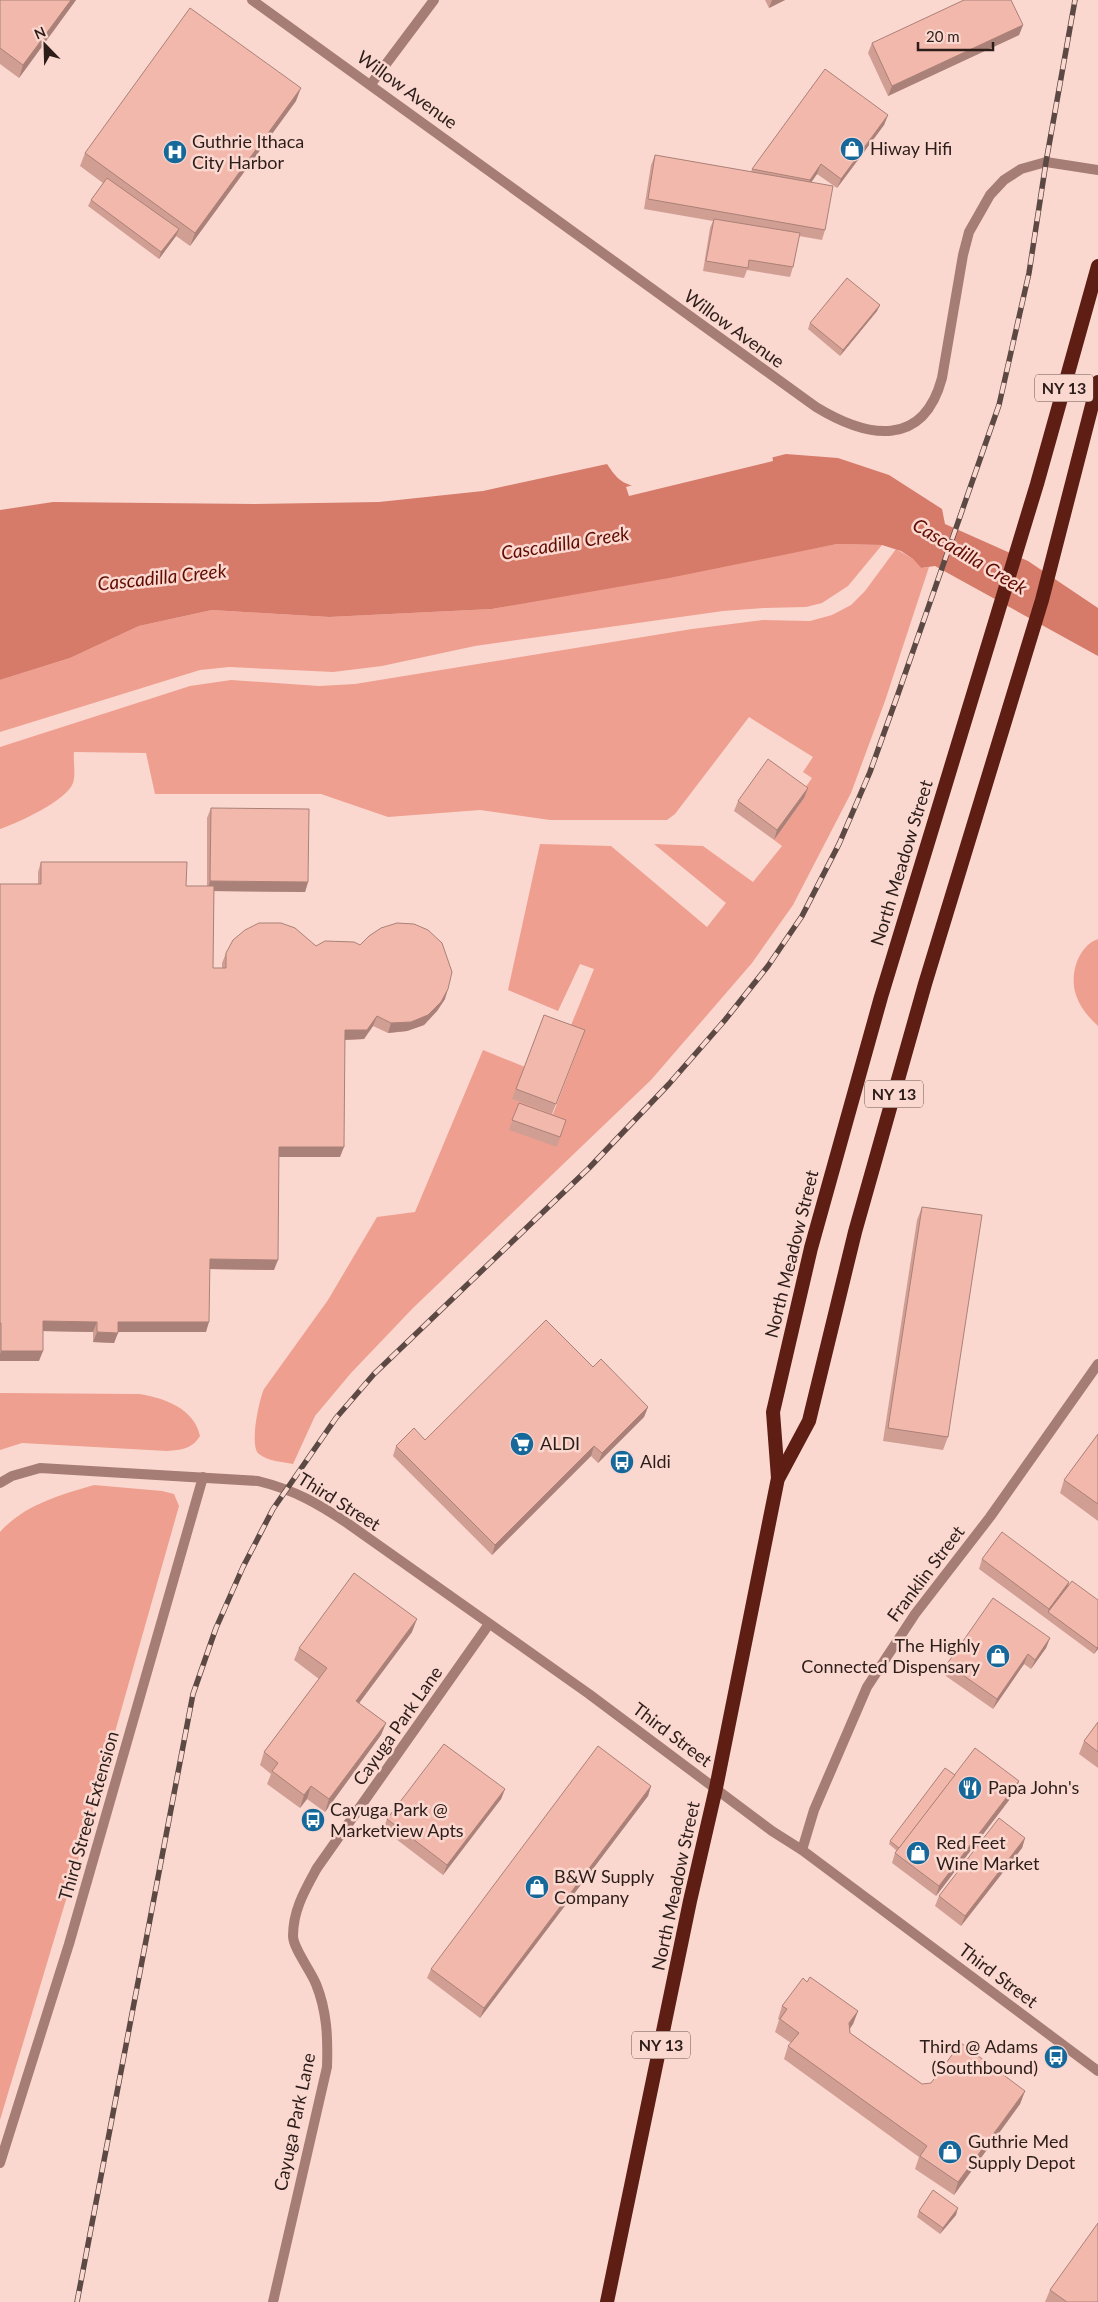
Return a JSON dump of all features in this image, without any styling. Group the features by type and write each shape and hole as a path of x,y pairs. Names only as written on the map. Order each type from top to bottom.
{"highway":[{"name":"North Meadow Street","path":"607,2302 690,1901 716,1788 778,1478 773,1412 811,1248 881,997 1030,510 1098,266"},
{"name":"North Meadow Street","path":"778,1478 809,1421 857,1222 925,984 1009,708 1064,518 1098,382"}],"street":[{"name":"Willow Avenue","path":"252,0 371,84 816,407 839,421 867,430 894,432 927,412 937,398 963,255 969,232 990,195 1004,180 1021,169 1046,162 1098,170"},
{"path":"371,84 434,0"},
{"name":"Franklin Street","path":"802,1850 814,1810 867,1686 899,1635 990,1517 1098,1364"},
{"name":"Third Street","path":"0,1483 12,1476 40,1468 258,1481 287,1488 335,1514 589,1694 1098,2071"},
{"name":"Third Street Extension","path":"0,2163 69,1944 203,1477"},
{"name":"Cayuga Park Lane","path":"273,2302 327,2067 328,2034 324,2007 316,1982 293,1938 296,1908 317,1868 489,1624"}],"shaded area":[{"path":"837,544 882,545 848,586 822,603 806,607 723,611 475,646 382,666 333,672 229,667 200,670 0,732 0,680 70,658 139,626 212,610 329,617 492,609"},
{"path":"896,549 913,559 921,568 929,567 885,701 851,793 793,905 752,963 651,1080 413,1308 351,1373 315,1416 293,1464 275,1461 259,1454 256,1450 255,1433 264,1389 328,1300 377,1217 415,1212 483,1050 525,1067 513,1099 553,1114 581,1041 567,1035 594,969 580,964 558,1011 508,990 540,844 611,846 707,927 726,903 654,844 703,846 753,882 782,846 774,840 804,798 800,795 812,778 803,772 813,757 749,717 675,814 667,820 550,820 480,810 388,817 321,794 155,794 146,753 74,752 74,779 69,790 52,804 0,829 0,747 190,686 231,680 319,686 355,684 692,629 763,620 810,621 832,615 851,605 865,591"},
{"path":"1098,939 1098,1026 1080,1004 1074,987 1074,979 1080,955 1085,948"},
{"path":"0,1393 139,1394 149,1396 168,1402 185,1411 197,1426 200,1436 190,1446 167,1451 22,1443 0,1450"},
{"path":"94,1485 162,1491 174,1494 179,1506 92,1813 0,2120 0,1532 20,1515 43,1502"}],"water":[{"name":"Cascadilla Creek","path":"786,454 838,458 889,475 942,509 945,524 1028,561 1098,608 1098,656 935,566 921,568 913,559 901,551 882,545 837,544 669,578 492,609 329,617 212,610 139,626 70,658 0,680 0,510 53,502 254,504 379,502 483,491 607,464 619,479 634,486 647,489"}],"pier":[{"path":"772,455 773,461 629,496 626,487 637,484 647,486"}],"building":[{"path":"0,0 71,0 23,65 0,48"},
{"path":"964,0 1011,0 1023,25 892,86 872,43"},
{"path":"190,8 301,88 195,233 85,153"},
{"path":"825,69 888,115 841,179 821,164 810,180 752,169"},
{"path":"655,155 833,186 825,230 648,199"},
{"path":"107,178 179,229 161,252 91,200"},
{"path":"714,219 800,233 793,267 749,260 748,268 706,261"},
{"path":"847,278 880,305 843,350 810,323"},
{"path":"768,759 808,788 777,830 738,801"},
{"path":"211,808 309,809 308,882 210,881"},
{"path":"41,862 187,862 186,886 214,886 213,968 226,968 226,953 233,940 245,930 259,923 281,923 295,928 316,946 325,941 354,942 360,945 381,928 397,923 414,924 428,930 442,943 452,972 448,989 441,1002 428,1015 411,1022 391,1023 377,1016 367,1030 345,1030 344,1147 279,1147 278,1260 210,1259 209,1322 118,1322 118,1333 97,1332 97,1322 43,1321 43,1351 1,1351 0,884 41,884"},
{"path":"544,1015 585,1030 556,1104 516,1089"},
{"path":"519,1103 566,1120 560,1137 512,1120"},
{"path":"922,1207 982,1215 948,1437 888,1428"},
{"name":"ALDI","path":"546,1320 593,1367 601,1359 648,1407 602,1453 594,1446 495,1545 396,1446 414,1428 425,1440"},
{"path":"1098,1434 1098,1504 1064,1480"},
{"path":"1002,1532 1069,1582 1049,1609 982,1559"},
{"path":"354,1573 417,1619 356,1701 386,1723 329,1799 311,1786 304,1795 272,1771 278,1763 264,1752 327,1668 299,1648"},
{"path":"1072,1581 1098,1600 1097,1648 1048,1612"},
{"name":"The Highly Connected Dispensary","path":"993,1598 1050,1638 1035,1660 1028,1654 997,1699 947,1664"},
{"path":"1098,1722 1098,1752 1084,1741"},
{"path":"444,1744 505,1789 447,1865 387,1819"},
{"name":"B&W Supply Company","path":"598,1746 651,1786 484,2008 431,1969"},
{"path":"975,1748 1019,1781 939,1886 895,1853"},
{"path":"945,1768 955,1775 899,1848 890,1841"},
{"path":"999,1818 1025,1838 965,1916 939,1896"},
{"path":"810,1977 858,2011 849,2023 850,2033 922,2084 931,2083 961,2043 1025,2091 958,2182 920,2156 927,2146 788,2046 799,2033 780,2019 787,2009 782,2006 803,1978 807,1982"},
{"path":"933,2190 958,2208 943,2228 919,2211"},
{"path":"1098,2223 1098,2302 1067,2302 1050,2290"}],"railway":[{"path":"77,2302 193,1694 216,1628 243,1567 273,1509 336,1418 374,1374 589,1168 669,1084 725,1020 768,966 802,916 839,844 870,772 999,405 1029,273 1046,162 1075,0"}],"place":[{"name":"Hiway Hifi","path":"852,149"},
{"name":"Guthrie Ithaca City Harbor","path":"175,152"},
{"name":"ALDI","path":"522,1444"},
{"name":"Aldi","path":"622,1462"},
{"name":"The Highly Connected Dispensary","path":"998,1656"},
{"name":"Papa John's","path":"970,1788"},
{"name":"Cayuga Park @ Marketview Apts","path":"313,1820"},
{"name":"Red Feet Wine Market","path":"918,1853"},
{"name":"B&W Supply Company","path":"537,1887"},
{"name":"Third @ Adams (Southbound)","path":"1056,2057"},
{"name":"Guthrie Med Supply Depot","path":"950,2152"}]}
